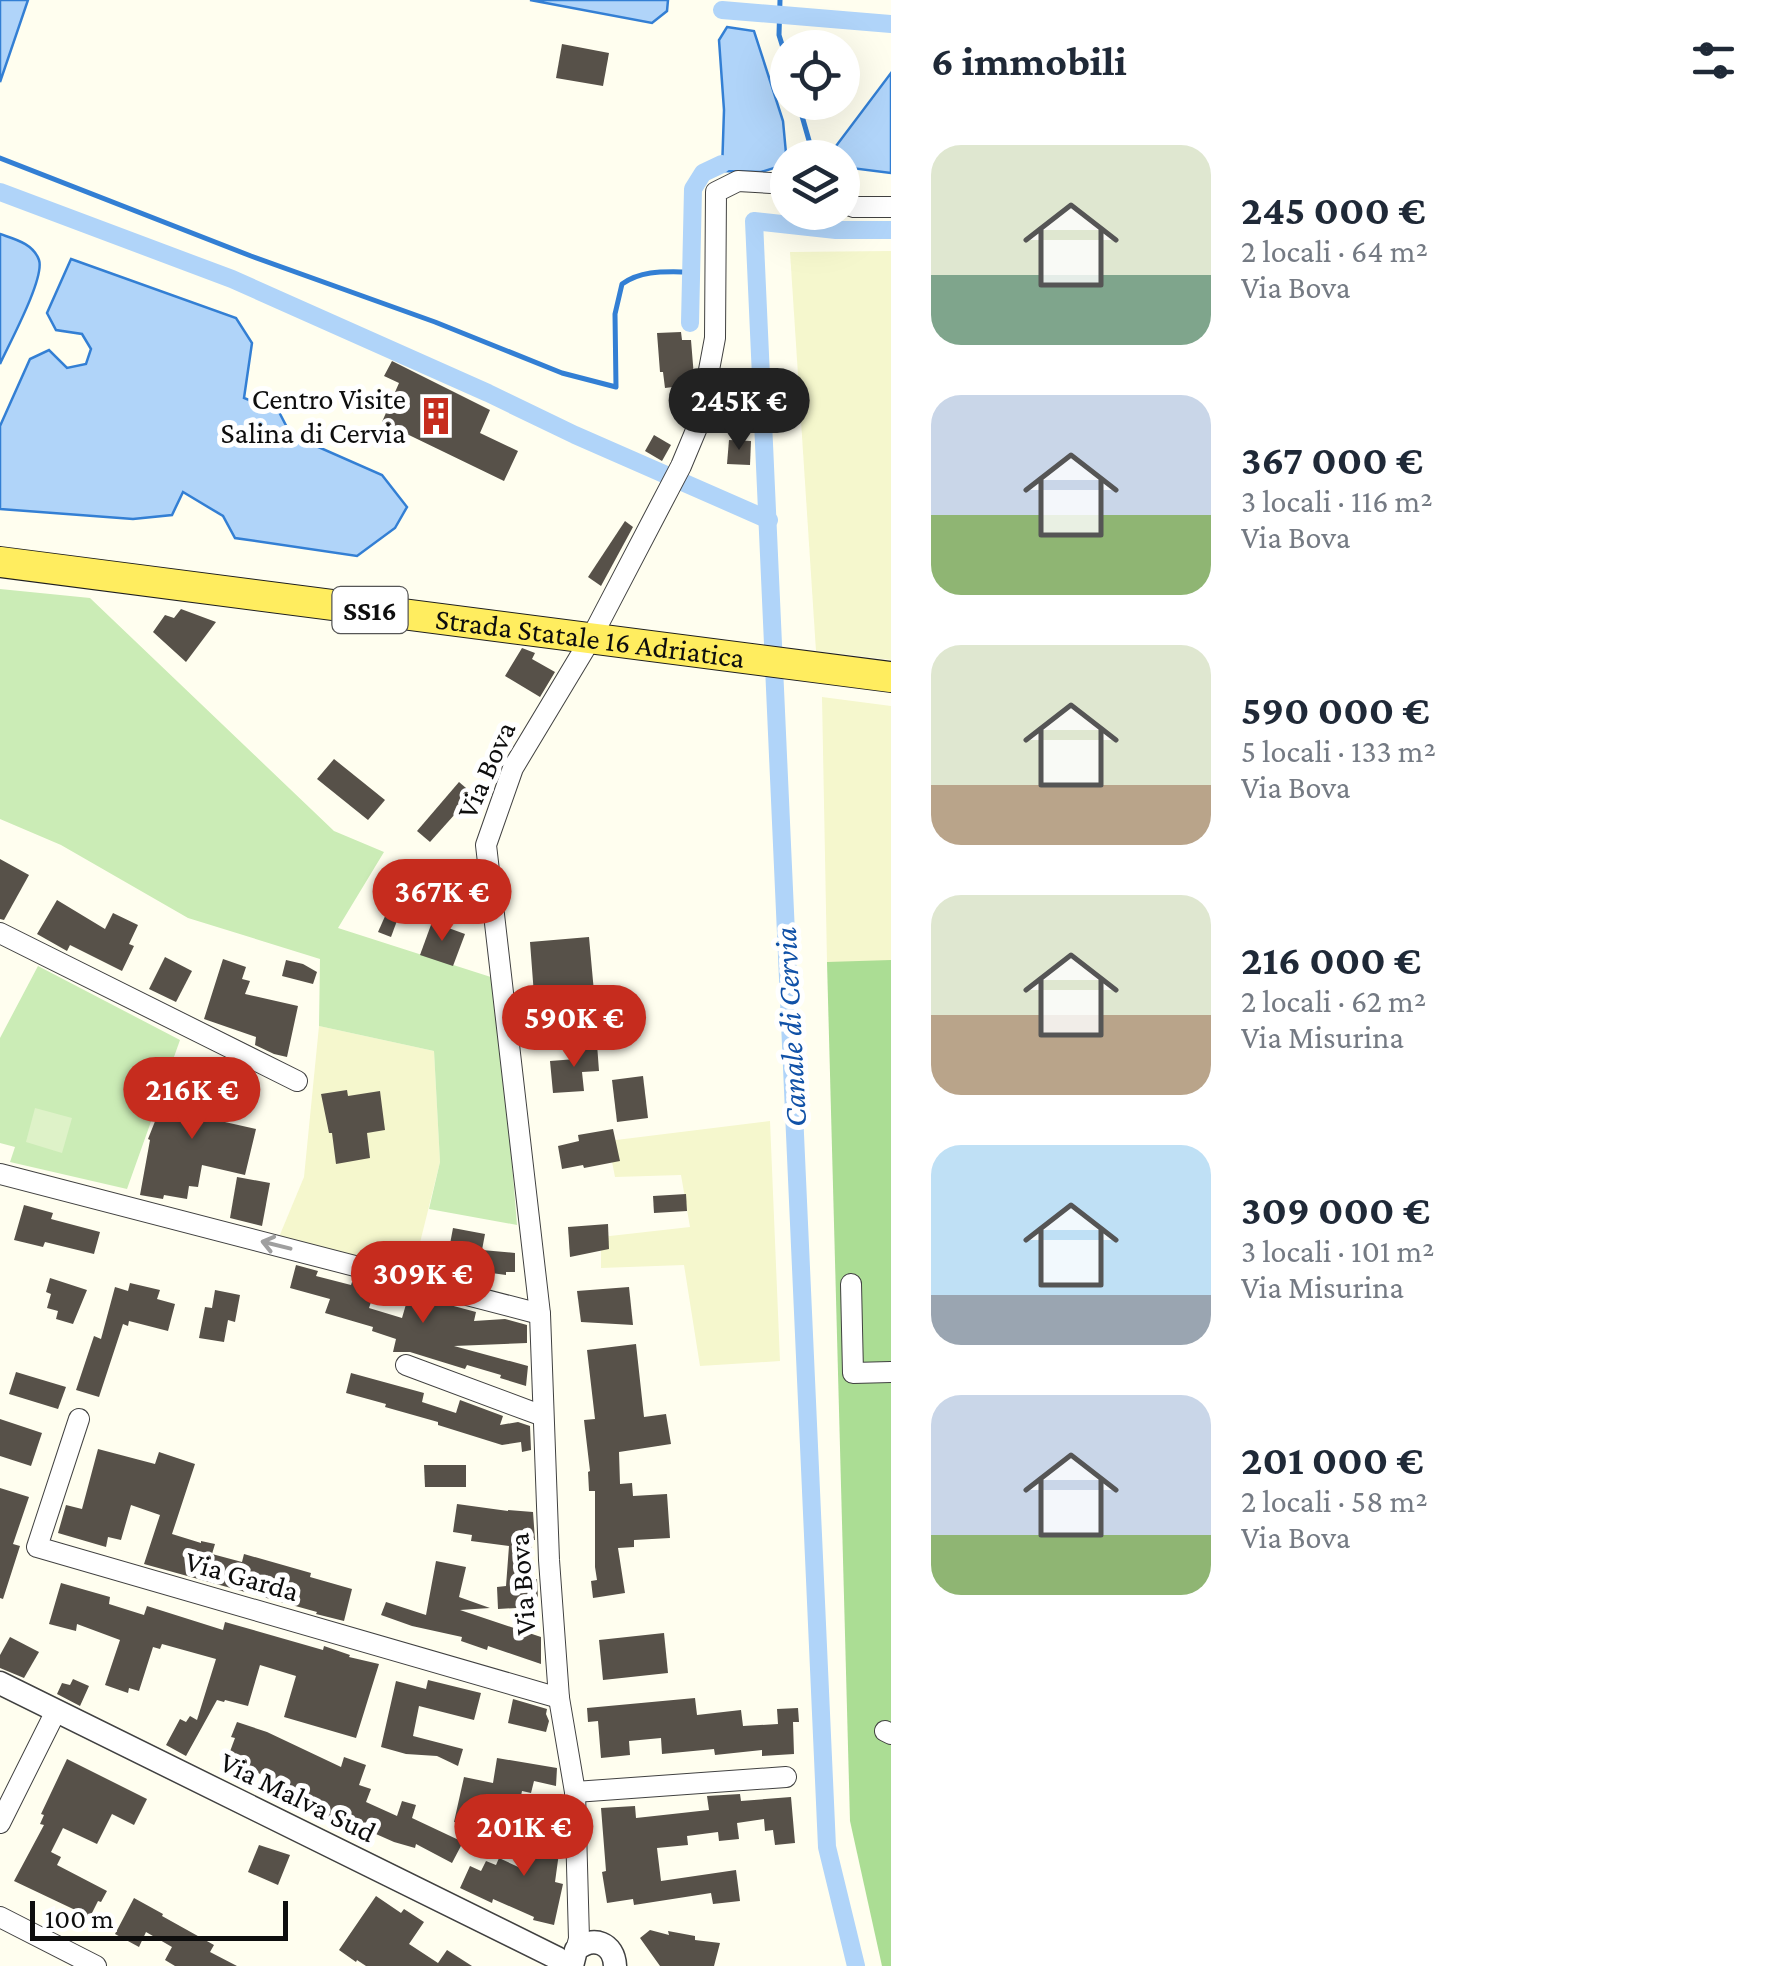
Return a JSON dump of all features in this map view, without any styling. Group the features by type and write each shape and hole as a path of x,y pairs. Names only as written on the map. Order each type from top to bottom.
{"main road":[{"name":"Strada Statale 16 Adriatica","path":"0,562 891,677"}],"street":[{"name":"Via Bova","path":"572,1961 579,1939 575,1792 559,1698 549,1560 540,1314 486,844 513,768 590,640 670,488 699,423 714,338 716,192 738,181 770,183"},
{"path":"860,206 891,207"},
{"path":"0,933 297,1081"},
{"path":"0,1174 540,1314"},
{"path":"851,1284 853,1373 891,1372"},
{"path":"406,1365 543,1416"},
{"name":"Via Garda","path":"79,1419 38,1547 559,1698"},
{"name":"Via Malva Sud","path":"0,1683 539,1949 572,1961"},
{"path":"0,1823 56,1711"},
{"path":"575,1792 786,1777"},
{"path":"578,1902 612,1960"},
{"path":"0,1916 96,1966"},
{"path":"572,1961 588,1942 595,1942 612,1960"}],"green space":[{"path":"891,251 891,660 816,651 790,252"},
{"path":"0,589 90,598 334,831 384,852 338,928 497,979 517,1225 429,1209 440,1162 434,1051 319,1026 320,959 188,918 61,845 0,819"},
{"path":"822,697 891,706 891,969 827,962"},
{"path":"891,960 891,1966 882,1966 850,1821 827,962"},
{"path":"38,966 180,1040 127,1189 10,1162 15,1147 0,1143 0,1038"},
{"path":"319,1026 434,1051 440,1162 410,1283 274,1249 304,1177"},
{"path":"35,1108 72,1118 62,1153 26,1142"},
{"path":"770,1121 780,1361 700,1366 684,1265 601,1268 601,1237 690,1227 681,1175 615,1177 608,1141"}],"water":[{"path":"0,0 28,0 0,82"},
{"path":"530,0 668,0 667,11 652,23"},
{"path":"727,27 754,31 770,81 770,120 783,121 785,140 770,140 770,169 722,171 724,110 719,40"},
{"path":"891,73 891,173 860,169 860,140 841,140 856,120 860,120 860,114"},
{"path":"0,234 32,249 39,269 32,296 0,364"},
{"path":"71,259 236,318 252,343 244,398 279,412 291,435 382,475 407,507 395,528 357,556 235,538 223,516 183,492 172,515 133,519 0,509 0,426 30,359 49,350 67,368 86,364 91,349 82,334 56,330 47,313"}],"building":[{"path":"562,44 609,53 603,86 556,78"},
{"path":"681,332 682,340 691,340 694,377 692,387 673,398 673,387 665,388 660,372 657,333"},
{"name":"Centro Visite Salina di Cervia","path":"392,361 490,410 480,433 518,451 504,481 382,422 399,383 384,376"},
{"path":"654,435 671,445 662,461 645,451"},
{"path":"729,440 751,441 750,465 727,464"},
{"path":"625,521 633,527 601,586 588,577"},
{"path":"181,609 216,622 186,662 153,632 165,615 174,618"},
{"path":"522,648 535,653 532,659 555,672 540,697 505,676"},
{"path":"334,759 385,800 368,820 317,779"},
{"path":"459,782 473,794 430,842 417,831"},
{"path":"0,859 29,875 4,920 0,919"},
{"path":"57,900 105,929 113,913 138,925 129,944 134,946 122,971 70,945 67,951 37,934"},
{"path":"390,905 401,910 391,937 378,932"},
{"path":"432,922 465,934 453,966 420,955"},
{"path":"589,937 596,1014 532,1020 530,942"},
{"path":"165,957 192,971 176,1002 149,989"},
{"path":"223,959 246,967 242,979 250,981 245,994 298,1006 287,1057 255,1045 256,1037 204,1019"},
{"path":"286,960 317,972 313,984 282,976"},
{"path":"597,1044 599,1071 582,1072 584,1091 553,1093 550,1061 576,1059 575,1046"},
{"path":"173,1076 226,1096 216,1120 256,1129 245,1175 202,1165 198,1187 189,1186 187,1199 140,1195 148,1139"},
{"path":"643,1076 648,1118 617,1122 612,1080"},
{"path":"347,1090 348,1096 380,1091 385,1130 367,1133 370,1158 336,1164 321,1094"},
{"path":"613,1129 620,1161 562,1169 558,1146 579,1141 578,1135"},
{"path":"237,1177 270,1183 262,1226 230,1218"},
{"path":"686,1194 687,1211 654,1213 653,1196"},
{"path":"24,1205 53,1213 51,1219 100,1232 94,1254 45,1242 43,1247 14,1240"},
{"path":"608,1224 609,1249 570,1257 568,1227"},
{"path":"453,1228 485,1234 482,1250 515,1253 515,1272 506,1275 455,1268 456,1262 447,1260"},
{"path":"296,1265 318,1271 316,1276 372,1287 369,1308 402,1318 409,1294 476,1312 474,1321 505,1319 527,1325 527,1343 454,1346 528,1366 526,1386 467,1365 465,1369 410,1352 393,1352 396,1339 372,1331 373,1327 325,1313 330,1299 290,1288"},
{"path":"50,1278 87,1290 73,1324 56,1319 58,1311 47,1308"},
{"path":"130,1283 160,1290 157,1299 175,1304 168,1331 129,1321 128,1326 123,1324 99,1397 76,1390 94,1336 101,1339 115,1287 128,1291"},
{"path":"629,1287 633,1325 581,1322 577,1291"},
{"path":"215,1290 240,1295 235,1322 228,1320 224,1342 199,1338 205,1307 212,1308"},
{"path":"636,1344 644,1417 666,1414 671,1444 619,1452 620,1484 632,1483 633,1496 667,1494 670,1538 634,1540 634,1547 618,1548 625,1593 593,1598 591,1581 597,1580 595,1491 589,1491 584,1420 595,1419 587,1350"},
{"path":"16,1372 66,1387 58,1409 9,1394"},
{"path":"351,1373 424,1393 422,1402 456,1413 460,1400 503,1416 500,1425 518,1422 530,1426 531,1450 522,1452 521,1442 502,1445 346,1393"},
{"path":"0,1419 42,1433 31,1466 0,1456"},
{"path":"98,1449 155,1464 159,1452 195,1464 172,1534 215,1544 212,1554 242,1562 244,1554 352,1589 344,1621 144,1564 160,1515 131,1505 121,1540 108,1537 106,1547 58,1533 66,1505 82,1509"},
{"path":"424,1465 466,1465 466,1487 425,1487"},
{"path":"0,1488 29,1497 13,1544 20,1546 3,1599 0,1598"},
{"path":"457,1504 533,1512 535,1540 529,1579 537,1579 536,1607 498,1609 497,1587 506,1586 509,1546 471,1541 472,1535 453,1532"},
{"path":"436,1561 466,1567 459,1597 490,1608 460,1610 541,1637 541,1664 381,1615 386,1602 426,1615"},
{"path":"61,1583 110,1597 109,1604 144,1615 147,1606 223,1630 225,1622 379,1664 356,1738 284,1717 296,1676 260,1665 248,1706 217,1700 186,1756 166,1745 180,1719 186,1722 190,1716 197,1720 216,1659 162,1644 160,1649 153,1647 139,1691 129,1688 128,1693 105,1685 120,1640 77,1624 76,1631 49,1624"},
{"path":"664,1633 668,1673 603,1680 599,1640"},
{"path":"10,1637 39,1652 24,1678 0,1668 0,1655"},
{"path":"73,1679 89,1686 80,1706 57,1694 62,1683 70,1685"},
{"path":"428,1680 481,1693 474,1720 419,1706 413,1736 463,1749 458,1766 437,1756 381,1747 396,1681 426,1689"},
{"path":"695,1698 697,1715 741,1710 743,1726 778,1724 777,1709 798,1708 799,1722 793,1722 794,1754 762,1756 762,1750 715,1755 714,1749 662,1754 661,1738 629,1741 630,1755 601,1758 598,1721 588,1722 587,1708"},
{"path":"513,1699 547,1709 546,1732 508,1723"},
{"path":"237,1722 341,1767 344,1757 366,1765 359,1785 371,1789 366,1802 397,1816 402,1801 416,1805 412,1818 463,1842 452,1863 416,1844 415,1848 394,1842 342,1819 341,1822 324,1816 327,1807 246,1767 241,1780 222,1773"},
{"path":"497,1758 557,1768 556,1786 534,1781 531,1793 522,1791 513,1834 454,1822 464,1777 493,1783"},
{"path":"67,1759 147,1799 134,1825 112,1814 97,1844 63,1828 51,1852 61,1857 57,1865 107,1891 90,1917 14,1881 44,1825 40,1824 44,1815 41,1814"},
{"path":"740,1794 741,1801 791,1797 795,1843 775,1845 773,1830 765,1831 764,1819 737,1823 739,1839 719,1841 718,1832 687,1836 688,1845 657,1848 661,1881 736,1870 740,1901 713,1904 711,1893 634,1905 633,1899 607,1903 602,1872 606,1871 601,1808 635,1806 636,1818 709,1810 707,1796"},
{"path":"533,1827 562,1831 555,1882 563,1884 554,1925 533,1920 534,1917 493,1899 492,1903 460,1888 470,1866 481,1871 486,1861 496,1865 499,1858 527,1871"},
{"path":"259,1845 290,1855 278,1885 248,1872"},
{"path":"376,1896 401,1913 404,1909 424,1922 409,1944 438,1963 447,1950 472,1966 366,1966 339,1950"},
{"path":"134,1898 214,1945 210,1952 237,1966 175,1966 165,1960 172,1947 146,1932 139,1947 115,1934"},
{"path":"650,1930 720,1943 714,1966 660,1966 640,1938"}],"waterway":[{"path":"779,30 780,0"},
{"path":"722,10 891,24"},
{"path":"803,120 809,140"},
{"path":"0,158 562,373 616,387 615,314 622,284 647,274 692,272"},
{"path":"690,323 693,189 703,173 722,164"},
{"path":"0,192 232,279 769,520"},
{"name":"Canale di Cervia","path":"856,1966 827,1847 754,221 836,230 891,230"}],"place":[{"name":"Centro Visite Salina di Cervia","path":"436,416"}]}
